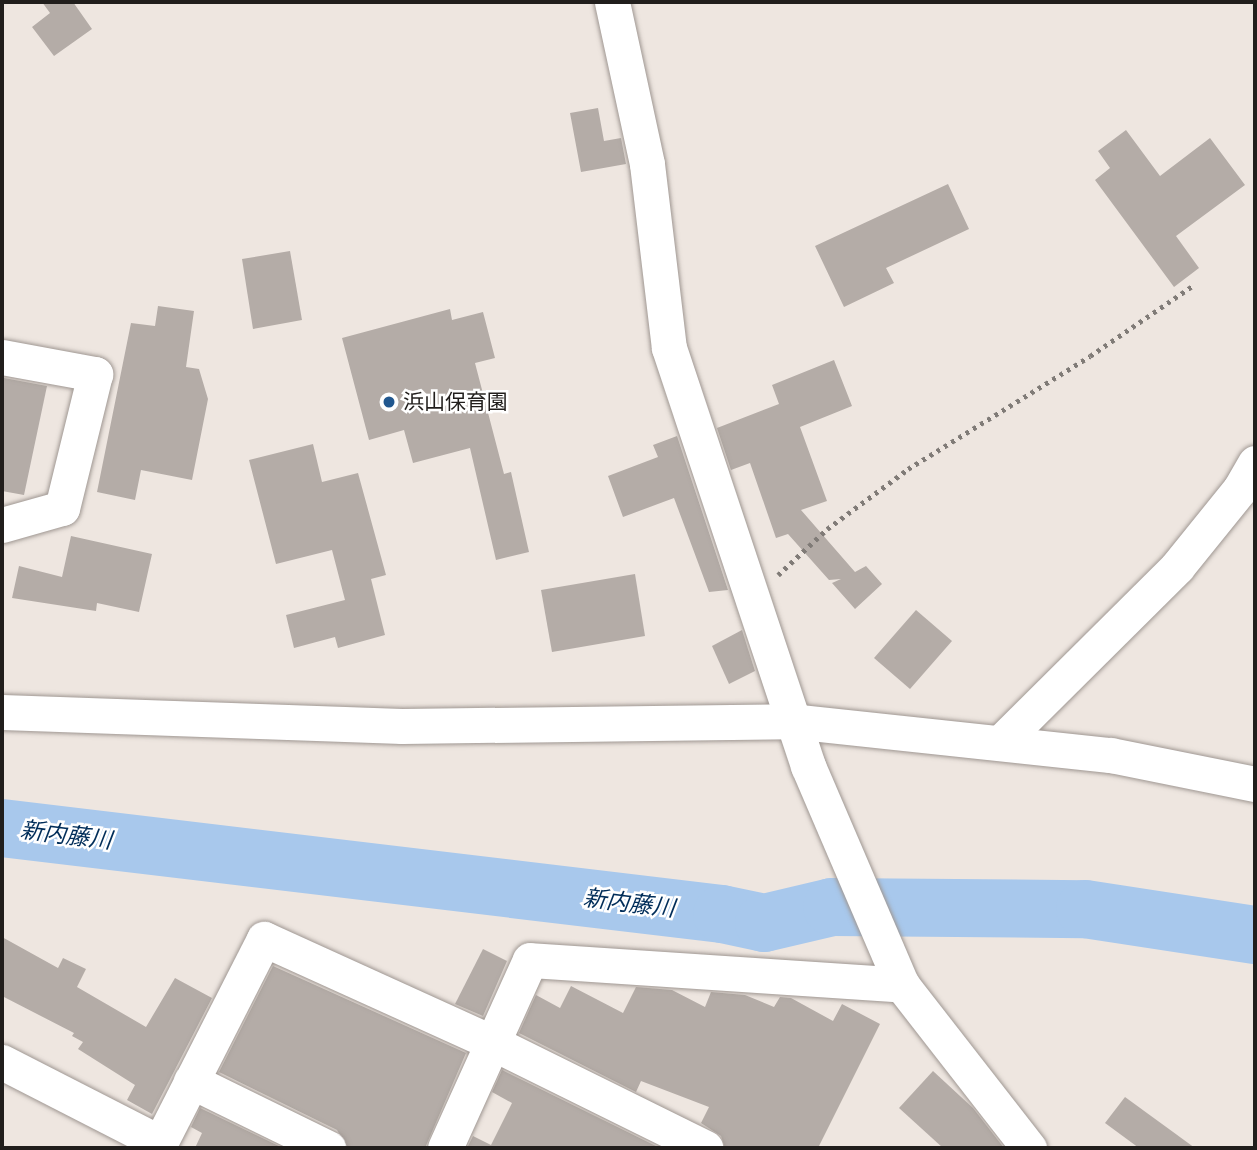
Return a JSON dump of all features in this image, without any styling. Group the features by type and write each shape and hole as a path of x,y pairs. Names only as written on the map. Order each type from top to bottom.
{"street":[{"path":"612,2 647,164 669,348 807,766 895,972 1029,1148"},
{"path":"2,357 95,374 62,508 2,525"},
{"path":"1001,742 1177,567 1240,489 1255,463"},
{"path":"2,712 402,726 791,720 1111,755 1255,784"},
{"path":"2,1062 160,1143 264,939 494,1043 705,1148"},
{"path":"445,1148 530,960 895,972"},
{"path":"191,1081 328,1148"}],"path":[{"path":"751,600 827,529 908,468 1090,356 1195,284"}],"building":[{"path":"42,2 73,2 92,29 54,56 32,27 50,13"},
{"path":"598,108 604,141 621,138 626,164 581,172 570,113"},
{"path":"1126,130 1160,176 1210,138 1245,185 1176,236 1199,268 1174,287 1095,180 1110,168 1098,151"},
{"path":"948,184 969,229 886,268 894,283 844,307 815,246"},
{"path":"290,251 302,320 253,329 242,259"},
{"path":"158,306 194,311 186,367 199,369 208,399 192,480 141,470 135,500 97,492 131,323 155,326"},
{"path":"450,309 452,320 483,312 495,358 475,363 504,474 511,472 529,552 496,560 470,448 413,463 404,430 369,440 342,338"},
{"path":"834,360 852,406 800,427 827,501 801,510 855,572 866,566 882,584 855,609 832,583 841,579 829,580 788,534 776,538 750,463 731,470 717,428 779,404 772,385"},
{"path":"4,378 47,386 24,495 2,491"},
{"path":"677,436 728,590 709,592 674,498 623,517 608,476 658,457 653,445"},
{"path":"313,444 322,482 358,473 386,575 371,579 385,635 338,648 335,637 294,648 286,615 345,600 332,550 276,564 249,460"},
{"path":"71,536 152,554 139,612 97,603 96,611 12,598 19,566 62,577"},
{"path":"635,574 645,636 552,652 541,590"},
{"path":"916,610 952,641 910,689 874,658"},
{"path":"742,630 755,671 729,684 712,646"},
{"path":"2,937 58,968 63,958 86,969 77,987 146,1027 175,978 212,998 152,1114 127,1100 135,1085 78,1049 83,1042 72,1036 74,1033 2,996"},
{"path":"483,949 507,961 483,1016 455,1004"},
{"path":"273,966 466,1053 425,1148 348,1148 337,1130 219,1072"},
{"path":"571,986 623,1013 636,987 672,990 705,1007 711,992 745,995 774,1007 780,997 791,998 833,1021 842,1004 880,1024 818,1148 725,1148 721,1136 701,1123 709,1107 641,1081 636,1092 519,1033 536,995 560,1008"},
{"path":"502,1070 660,1148 467,1148 473,1136 491,1145 512,1103 492,1092"},
{"path":"933,1071 973,1108 1004,1148 943,1148 899,1108"},
{"path":"1125,1097 1195,1148 1139,1148 1105,1123"},
{"path":"200,1108 283,1148 195,1148 202,1133 191,1127"}],"waterway":[{"name":"新内藤川","path":"2,828 722,914 764,923 832,907 1085,909 1255,935"}],"place":[{"name":"浜山保育園","path":"389,402"}]}
